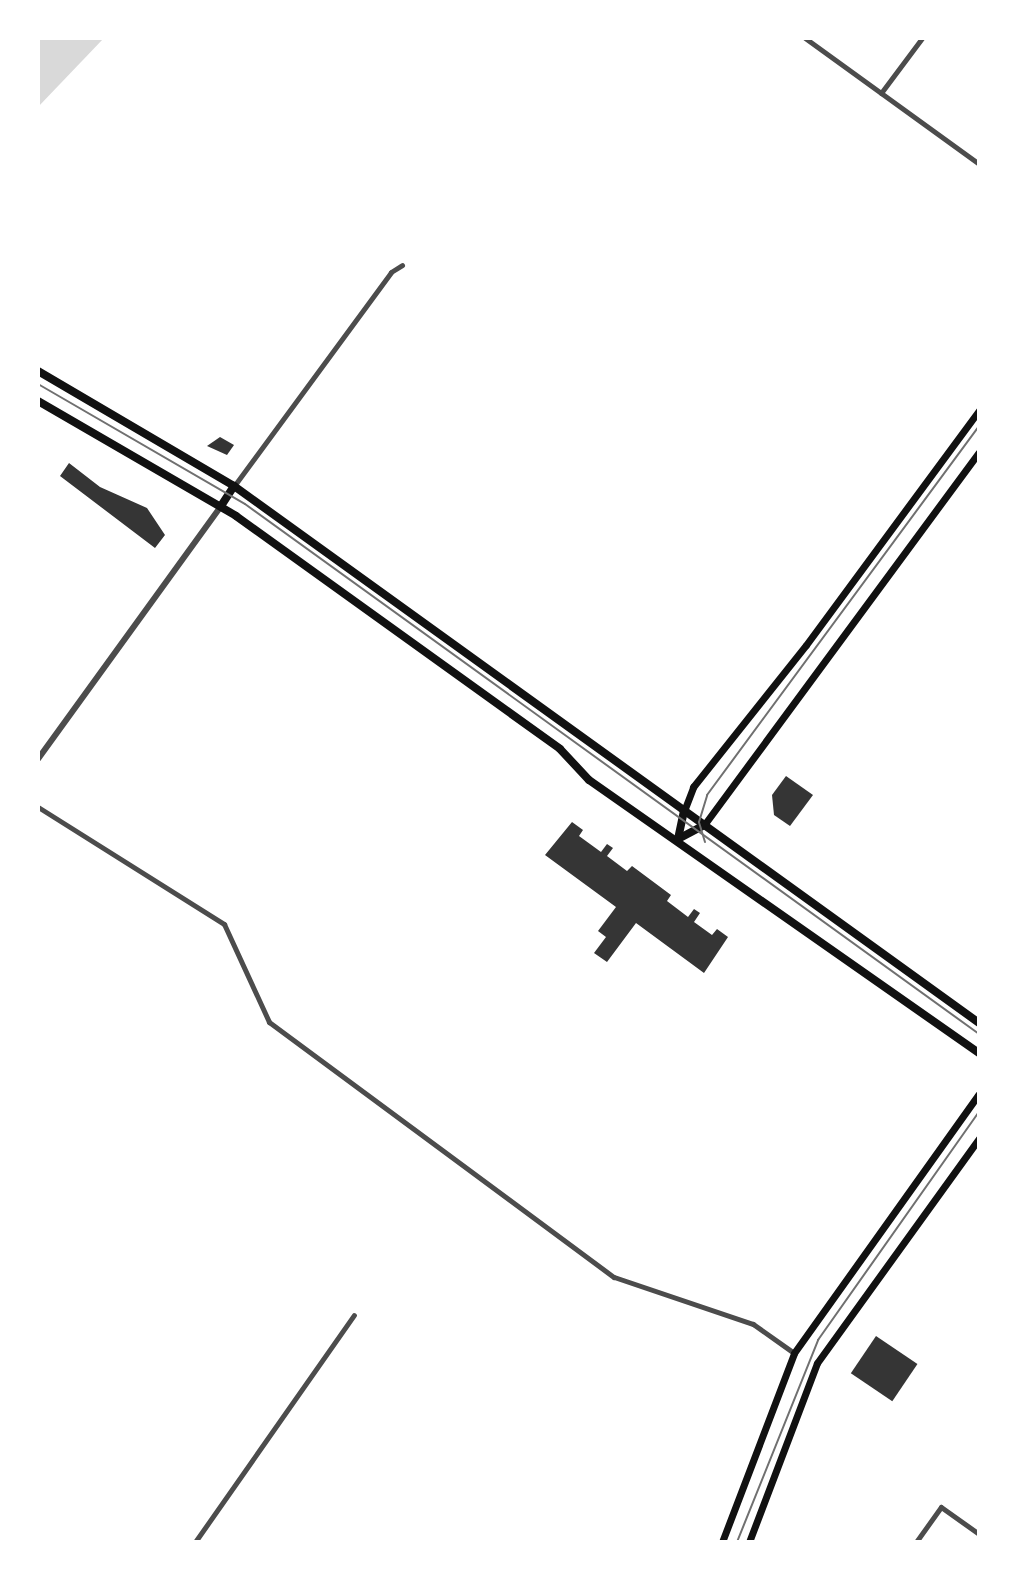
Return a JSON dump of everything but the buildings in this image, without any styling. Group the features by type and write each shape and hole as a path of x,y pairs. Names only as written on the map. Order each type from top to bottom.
{"main road":[{"path":"38,371 234,486 979,1023"},
{"path":"38,401 221,506 560,749 589,780 678,839 979,1053"},
{"path":"678,839 693,787 806,645 979,410"},
{"path":"678,839 704,825 979,452"},
{"path":"221,506 234,486"},
{"path":"722,1542 794,1353 979,1094"},
{"path":"749,1542 817,1363 979,1138"}],"street":[{"path":"805,38 979,164"},
{"path":"881,93 922,38"},
{"path":"234,486 391,272 402,265"},
{"path":"38,759 221,506"},
{"path":"38,807 224,924 269,1022 614,1277 753,1324 794,1353"},
{"path":"195,1542 354,1315"},
{"path":"916,1542 941,1507 979,1534"}],"shaded area":[{"path":"38,38 104,38 38,107"}],"tram line":[{"path":"38,384 245,504 979,1034"},
{"path":"705,842 699,822 707,795 979,426"},
{"path":"737,1542 818,1340 979,1112"}]}
